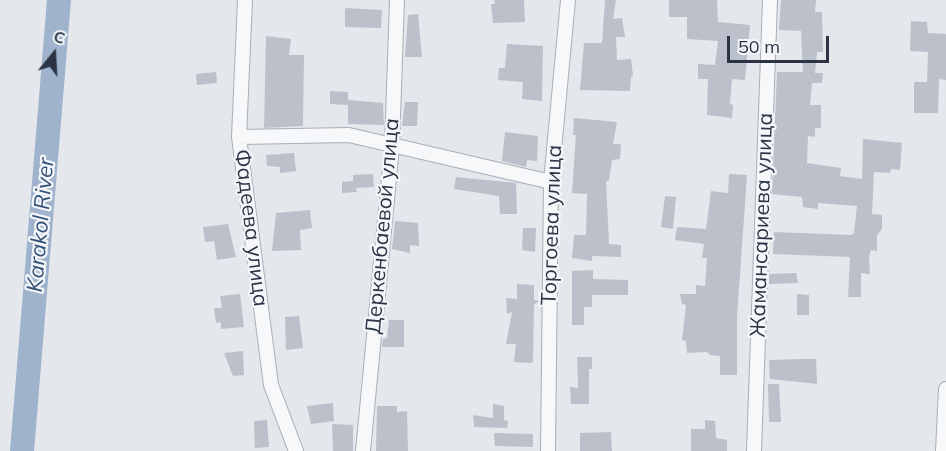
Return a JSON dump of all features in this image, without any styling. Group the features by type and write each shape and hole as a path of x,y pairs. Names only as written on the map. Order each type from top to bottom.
{"street":[{"name":"Фадеева улица","path":"245,0 239,137 271,385 296,451"},
{"name":"Деркенбаевой улица","path":"363,451 392,147 397,0"},
{"name":"Торгоева улица","path":"548,451 551,182 568,0"},
{"name":"Жамансариева улица","path":"754,451 771,0"},
{"path":"239,137 349,135 392,147 551,182"},
{"path":"943,451 946,389"}],"building":[{"path":"494,0 524,0 525,22 493,23 491,4 495,4"},
{"path":"605,0 616,0 613,19 622,18 625,37 616,37 617,60 631,59 633,76 630,91 580,90 584,43 602,43"},
{"path":"669,0 717,0 718,22 750,25 745,80 732,79 730,104 733,105 732,118 707,115 708,79 698,79 698,64 715,65 718,41 687,39 687,17 669,17"},
{"path":"781,0 816,0 815,12 822,12 823,52 817,52 815,73 823,73 822,83 812,83 810,105 821,105 821,128 815,128 815,137 808,136 807,163 841,168 840,176 862,179 863,139 902,143 900,170 891,169 890,173 874,172 872,214 882,215 882,229 877,235 877,251 871,250 869,257 870,274 861,273 861,297 848,297 850,257 773,254 774,232 851,235 854,233 857,206 818,203 818,209 803,207 802,197 772,194 777,72 803,72 801,31 779,30"},
{"path":"345,8 382,10 381,28 345,27"},
{"path":"418,14 422,57 405,57 408,15"},
{"path":"911,21 927,22 928,33 946,34 946,80 939,79 938,113 914,113 914,82 927,82 928,52 910,51"},
{"path":"266,36 291,39 289,55 304,55 303,126 264,128"},
{"path":"507,44 543,46 542,101 522,99 523,82 498,80 499,68 505,68"},
{"path":"216,72 217,83 197,85 196,74"},
{"path":"330,91 348,92 348,100 383,103 384,125 348,124 348,105 330,104"},
{"path":"405,102 418,102 417,126 402,126"},
{"path":"574,118 617,122 613,144 621,144 620,159 612,160 609,181 606,181 609,244 621,245 621,257 592,256 592,261 572,258 574,235 586,235 587,194 572,193 576,135 573,135"},
{"path":"505,132 538,136 537,161 527,160 526,167 502,161"},
{"path":"294,153 296,171 280,173 280,167 267,166 266,155"},
{"path":"373,174 374,187 356,188 357,192 342,193 342,182 353,181 353,175"},
{"path":"729,174 747,175 737,317 737,375 720,375 720,356 710,355 707,352 687,353 686,341 682,340 686,305 682,304 680,294 696,294 696,285 705,286 707,258 702,258 704,244 675,240 677,227 706,229 711,191 728,193"},
{"path":"456,177 516,183 517,214 500,214 499,196 454,189"},
{"path":"665,196 676,197 673,229 661,227"},
{"path":"310,210 312,228 300,230 301,250 272,251 276,213"},
{"path":"395,221 418,223 419,246 410,245 410,253 392,249"},
{"path":"228,224 236,257 217,260 214,241 205,242 203,227"},
{"path":"523,228 536,228 535,252 522,250"},
{"path":"593,270 593,279 628,280 628,295 592,295 592,307 584,307 584,325 572,325 572,271"},
{"path":"796,273 798,283 769,284 769,274"},
{"path":"517,284 534,285 534,300 541,301 534,304 533,362 530,363 514,362 516,344 506,344 512,312 507,314 506,298 517,299"},
{"path":"240,294 244,327 221,329 221,322 216,323 214,308 222,308 220,296"},
{"path":"797,294 809,295 809,315 797,315"},
{"path":"299,316 303,348 286,350 285,317"},
{"path":"389,320 404,320 404,347 382,347 383,339 387,338"},
{"path":"243,351 244,375 233,376 224,353"},
{"path":"577,357 592,357 592,369 589,369 589,404 571,404 570,387 578,388"},
{"path":"816,359 817,384 770,379 769,360"},
{"path":"768,384 779,384 781,422 769,422"},
{"path":"333,403 334,421 311,424 307,406"},
{"path":"493,404 504,406 504,420 508,421 507,428 474,427 473,415 493,418"},
{"path":"377,406 397,406 397,412 407,411 408,451 376,451"},
{"path":"267,420 269,447 255,448 254,421"},
{"path":"705,420 715,421 716,438 727,440 727,451 691,451 691,429 705,429"},
{"path":"332,424 353,425 353,451 333,451"},
{"path":"611,432 612,451 580,451 580,433"},
{"path":"494,433 533,434 533,447 495,446"}],"waterway":[{"name":"Karakol River","path":"22,451 59,0"}]}
